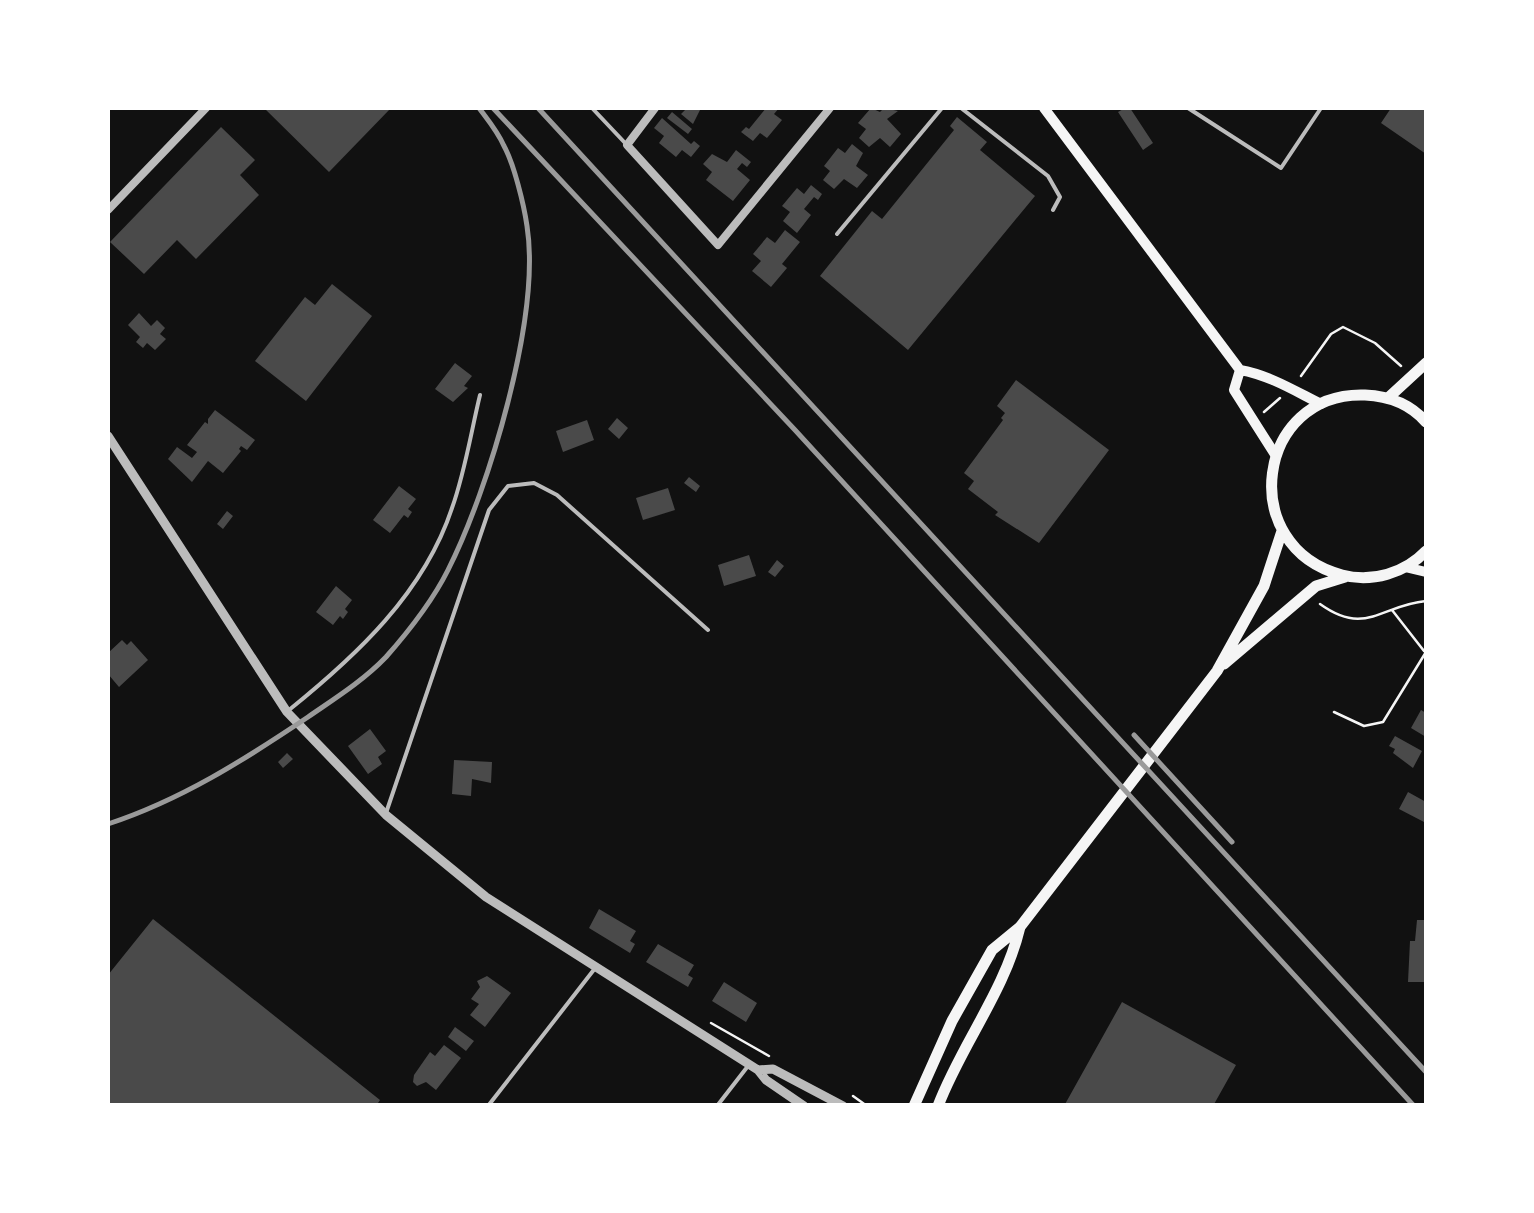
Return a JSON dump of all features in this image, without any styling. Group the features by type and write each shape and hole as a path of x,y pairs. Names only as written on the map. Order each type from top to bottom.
{"main road":[{"path":"1044,108 1240,370 1262,374 1321,404"},
{"path":"1388,398 1426,363"},
{"path":"1240,370 1234,390 1276,456"},
{"path":"1426,422 1388,398 1356,394 1321,404 1295,424 1276,456 1271,496 1282,531 1296,550 1312,564 1348,577 1372,578 1405,567 1426,551"},
{"path":"914,1106 952,1021 992,950 1020,927 1217,670 1264,586 1282,531"},
{"path":"1405,567 1426,572"},
{"path":"1217,670 1316,586 1348,577"},
{"path":"938,1106 950,1074 1013,956 1020,927"}],"street":[{"path":"108,210 206,108"},
{"path":"655,108 627,145 718,246 830,108"},
{"path":"108,436 287,712 386,815 486,897 754,1067 804,1106"},
{"path":"754,1067 773,1069 843,1106"}],"lane":[{"path":"592,108 627,145"},
{"path":"837,234 942,108"},
{"path":"961,108 1048,176 1060,198 1053,210"},
{"path":"1188,108 1281,168 1321,108"},
{"path":"287,712 369,641 421,572 452,510 480,395"},
{"path":"386,815 488,510 508,486 534,483 557,495 708,630"},
{"path":"488,1106 597,965"},
{"path":"717,1106 754,1067"}],"path":[{"path":"1301,382 1297,380 1330,334 1343,327 1375,343 1397,359 1405,371"},
{"path":"1263,414 1282,397"},
{"path":"1320,604 1347,619 1366,618 1426,601"},
{"path":"1334,712 1364,726 1383,722 1426,652 1392,610"},
{"path":"709,1022 770,1056"},
{"path":"843,1092 867,1106"}],"building":[{"path":"264,108 391,108 329,172"},
{"path":"687,108 701,108 693,124 681,114"},
{"path":"766,108 779,108 774,114 782,120 767,138 760,133 753,141 741,132 749,129"},
{"path":"871,108 898,111 887,119 901,134 890,147 880,138 869,147 859,138 866,129 858,123"},
{"path":"1130,108 1153,143 1143,150 1118,112"},
{"path":"1391,108 1426,108 1426,154 1381,123"},
{"path":"672,112 692,129 688,134 667,118"},
{"path":"957,117 987,142 980,150 1035,196 908,350 820,276 872,211 882,219 954,130 950,126"},
{"path":"662,118 691,144 694,141 700,146 691,157 682,150 676,157 659,143 664,136 654,128"},
{"path":"221,127 255,160 240,175 259,195 196,259 177,240 144,274 110,242"},
{"path":"852,144 863,153 856,166 868,175 857,188 844,179 834,189 823,180 830,171 824,166 838,148 845,153"},
{"path":"736,150 751,162 747,167 742,163 737,169 750,180 733,201 706,180 712,172 703,164 712,154 727,162"},
{"path":"811,185 822,194 804,209 811,215 797,233 783,221 790,212 782,206 797,188 804,194"},
{"path":"785,230 800,242 782,264 787,268 771,287 752,271 761,261 753,254 767,237 775,243"},
{"path":"332,284 372,316 306,401 255,361 305,297 315,305"},
{"path":"139,313 151,326 157,320 165,328 160,334 166,339 155,350 147,343 143,348 136,342 140,337 128,325"},
{"path":"455,363 472,376 464,386 468,388 453,402 435,389"},
{"path":"1016,380 1109,450 1039,543 995,515 998,512 968,489 974,481 964,473 1003,420 1005,413 997,406"},
{"path":"215,410 255,440 247,450 241,446 223,473 208,461 192,482 168,459 177,447 192,458 197,452 187,445 205,422 208,424"},
{"path":"617,418 628,428 619,439 608,429"},
{"path":"587,420 594,440 563,452 556,431"},
{"path":"689,477 700,486 696,492 684,483"},
{"path":"399,486 416,499 408,509 412,512 408,518 404,515 390,533 373,520"},
{"path":"668,488 675,510 643,520 636,498"},
{"path":"227,511 233,516 223,529 217,524"},
{"path":"749,555 756,576 724,586 718,565"},
{"path":"777,560 784,566 775,577 768,572"},
{"path":"336,586 352,600 343,619 340,616 333,625 316,612"},
{"path":"122,640 127,645 131,641 148,660 119,687 108,674 108,653"},
{"path":"1421,710 1426,713 1426,737 1411,728"},
{"path":"370,729 386,751 378,757 382,764 368,774 348,746"},
{"path":"1395,736 1422,751 1413,768 1389,746"},
{"path":"287,753 293,759 283,768 278,762"},
{"path":"454,760 492,762 491,783 472,779 471,796 452,794"},
{"path":"1408,792 1426,802 1424,822 1399,809"},
{"path":"599,909 636,931 630,941 635,944 630,953 589,928"},
{"path":"153,919 380,1100 376,1106 108,1106 108,975"},
{"path":"1417,920 1426,920 1426,982 1408,982 1410,941 1415,941"},
{"path":"658,944 694,965 688,975 693,978 688,987 646,962"},
{"path":"487,976 511,993 485,1027 470,1015 479,1004 471,999 480,987 477,981"},
{"path":"724,982 757,1003 746,1022 712,1001"},
{"path":"1122,1002 1236,1065 1213,1106 1064,1106"},
{"path":"455,1027 474,1041 466,1051 448,1037"},
{"path":"444,1045 461,1058 436,1090 426,1082 417,1086 414,1075 430,1052 435,1056"}],"railway":[{"path":"108,824 211,778 348,689 377,666 403,637 448,570 480,495 508,401 519,353 529,263 527,226 515,174 502,141 479,108"},
{"path":"493,108 795,430 1414,1106"},
{"path":"538,108 1426,1072"},
{"path":"1134,735 1232,842"}]}
